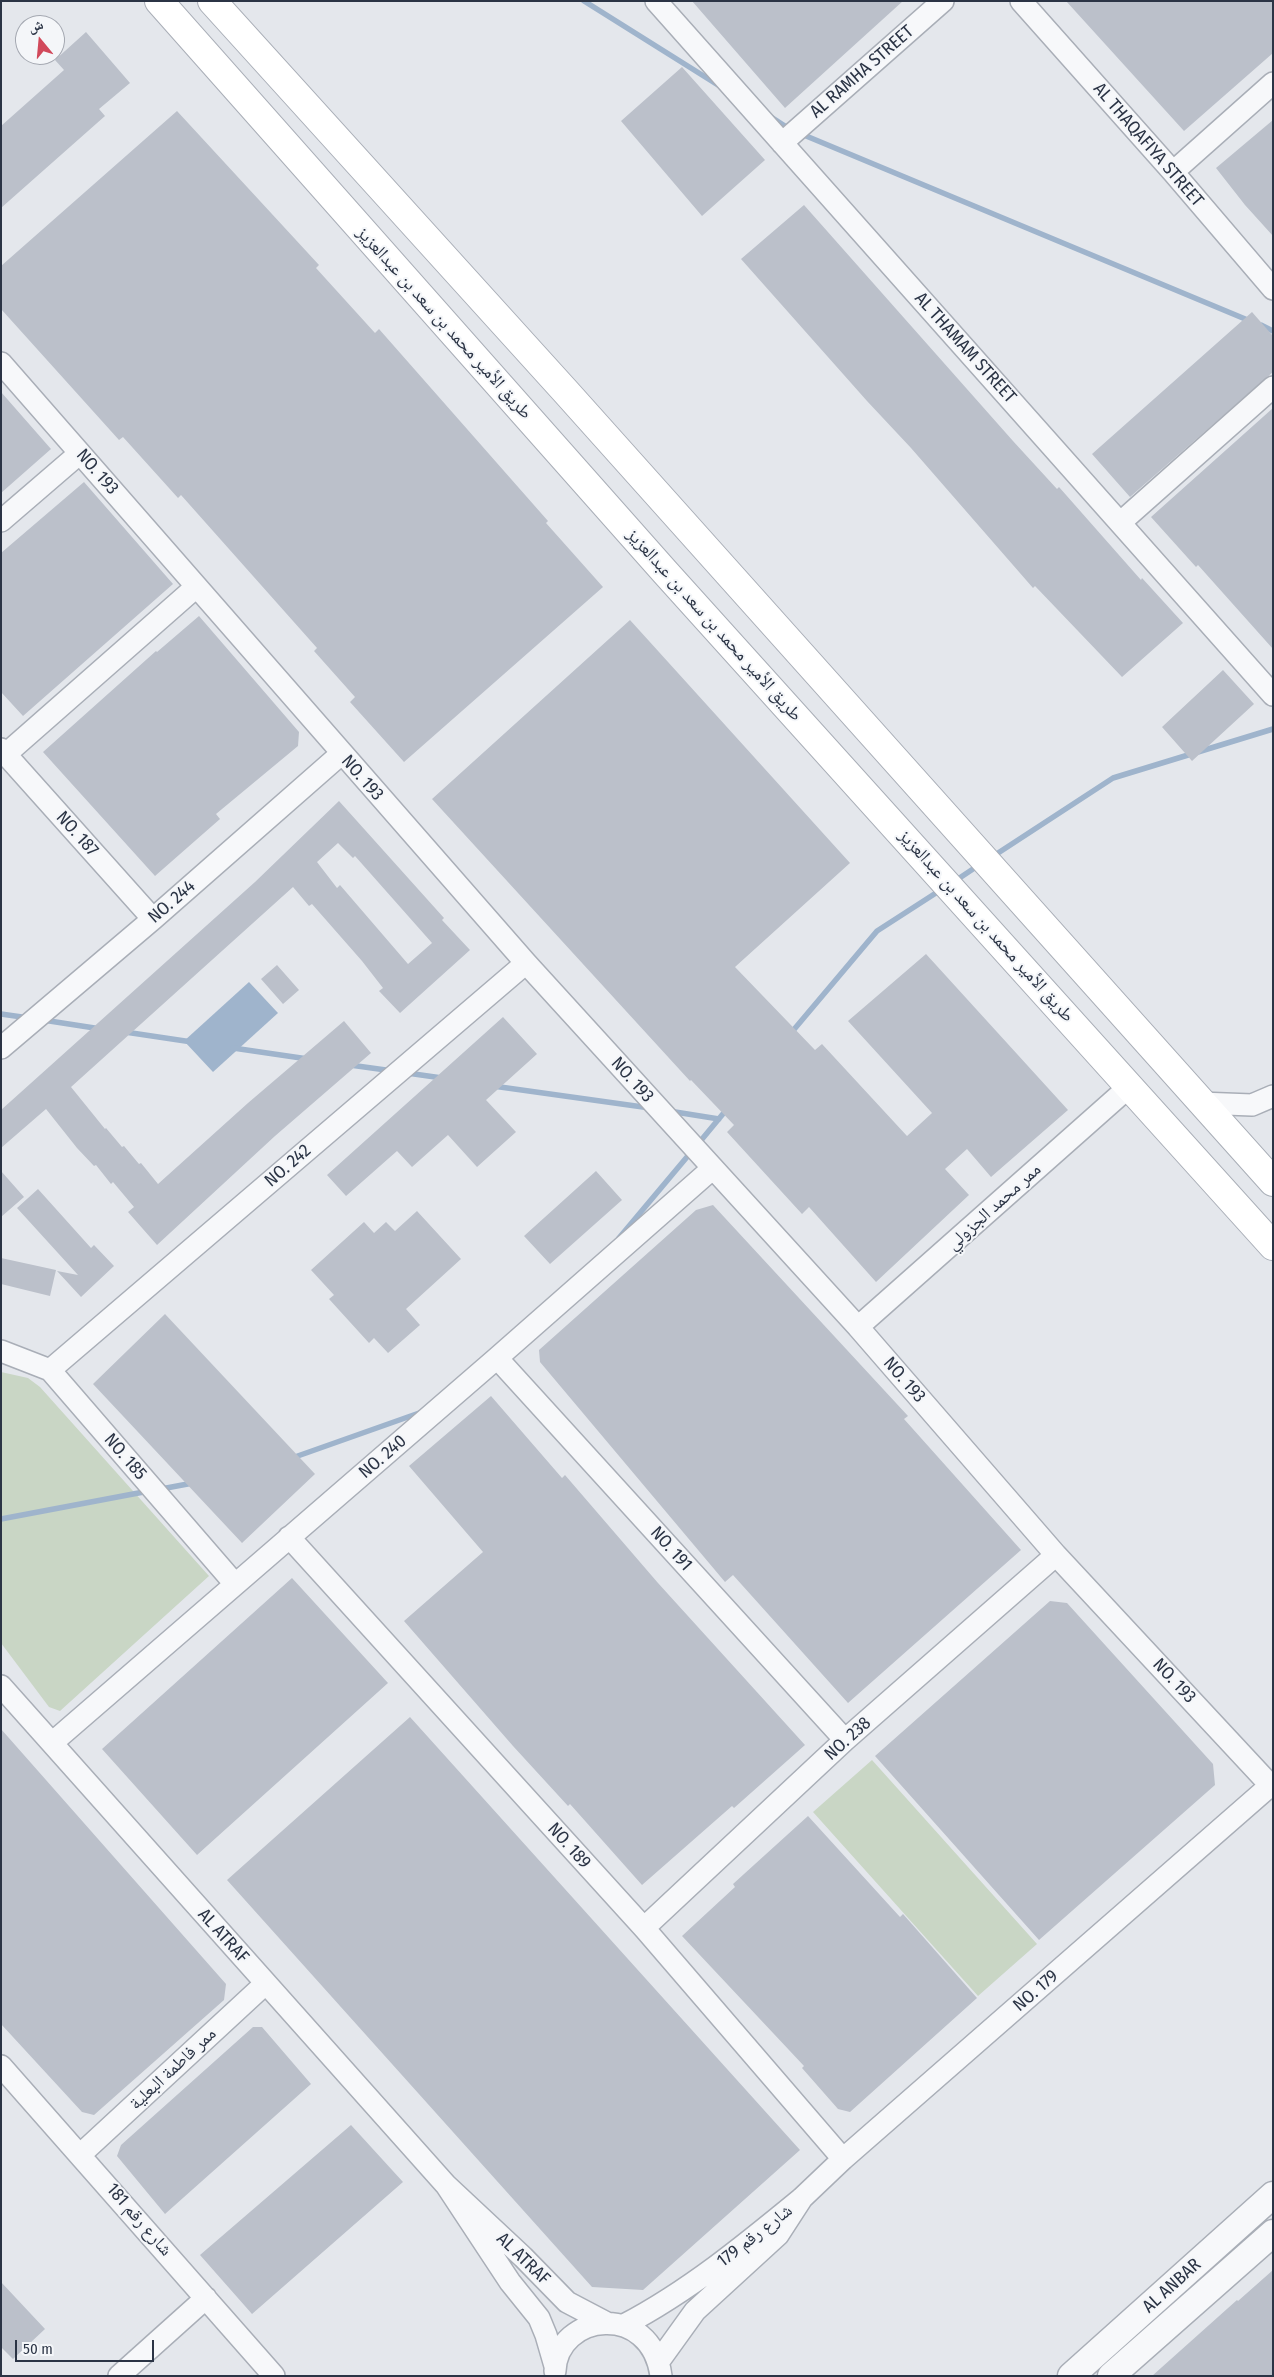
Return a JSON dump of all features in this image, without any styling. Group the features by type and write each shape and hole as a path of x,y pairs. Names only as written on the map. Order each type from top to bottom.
{"main road":[{"name":"طريق الأمير محمد بن سعد بن عبدالعزيز","path":"159,1 652,557 1273,1246"},
{"path":"212,1 580,407 1200,1103 1273,1182"}],"street":[{"name":"AL THAMAM STREET","path":"656,1 1273,695"},
{"name":"AL RAMHA STREET","path":"782,143 943,1"},
{"name":"AL THAQAFIYA STREET","path":"1021,1 1273,289"},
{"path":"1172,172 1273,83"},
{"name":"NO. 193","path":"1,363 341,754 526,963 858,1327 1056,1555 1272,1786"},
{"path":"1121,522 1273,387"},
{"path":"1,521 80,453"},
{"path":"3,751 196,587"},
{"name":"NO. 187","path":"3,751 153,919"},
{"name":"NO. 244","path":"1,1048 153,919 341,754"},
{"name":"NO. 242","path":"50,1370 526,963"},
{"name":"ممر محمد الجزولي","path":"858,1327 1130,1086"},
{"path":"1200,1103 1252,1105 1273,1096"},
{"name":"NO. 240","path":"52,1743 497,1358 713,1168"},
{"name":"NO. 185","path":"1,1351 50,1370 235,1584"},
{"name":"NO. 191","path":"497,1358 845,1740"},
{"name":"NO. 189","path":"289,1538 644,1928 843,2159"},
{"name":"NO. 238","path":"644,1928 845,1740 1056,1555"},
{"name":"AL ATRAF","path":"1,1686 446,2186 523,2257 567,2302 639,2333 652,2345 660,2368"},
{"name":"NO. 179","path":"802,2198 843,2159 1272,1786"},
{"name":"ممر فاطمة البعلية","path":"81,2154 265,1984"},
{"name":"شارع رقم 181","path":"1,2066 81,2154 274,2376"},
{"name":"AL ATRAF","path":"446,2186 510,2282 539,2318 546,2335 555,2371"},
{"name":"AL ANBAR","path":"1071,2376 1273,2195"},
{"name":"شارع رقم 179","path":"615,2324 667,2301 744,2246 802,2198"},
{"name":"شارع رقم 179","path":"660,2368 695,2311 778,2234 802,2198"},
{"name":"AL ANBAR","path":"1111,2376 1273,2233"},
{"path":"119,2376 206,2298"},
{"name":"AL ATRAF","path":"555,2371 561,2349 573,2335 589,2326 615,2324"}],"green space":[{"path":"1,1372 28,1378 40,1387 209,1576 60,1711 49,1707 1,1643"},
{"path":"872,1760 1037,1944 978,1996 813,1812"}],"water":[{"path":"249,982 278,1013 213,1072 184,1041"}],"building":[{"path":"692,1 903,1 785,108"},
{"path":"1066,1 1273,1 1273,53 1184,131"},
{"path":"86,32 130,83 99,109 105,116 1,208 1,126 64,70 60,65 65,65 65,51"},
{"path":"682,67 765,160 702,216 621,121"},
{"path":"177,111 319,265 316,268 375,333 379,329 548,521 546,523 603,587 404,762 350,702 355,697 314,651 317,648 181,495 178,498 123,437 119,440 1,309 1,266"},
{"path":"1273,120 1273,236 1245,205 1216,168"},
{"path":"804,205 1013,441 1057,489 1059,487 1141,580 1142,578 1183,623 1122,677 1035,586 1033,588 911,448 741,259"},
{"path":"1252,312 1273,336 1273,372 1130,497 1092,454"},
{"path":"1,392 51,449 1,493"},
{"path":"1273,408 1273,649 1198,565 1196,567 1151,517"},
{"path":"84,482 173,584 23,716 1,692 1,553"},
{"path":"199,616 299,732 298,746 216,814 220,819 155,876 43,752 156,651"},
{"path":"630,620 850,863 735,967 815,1050 822,1044 907,1136 932,1113 848,1021 926,954 1068,1110 991,1177 967,1149 945,1169 969,1195 876,1282 809,1207 802,1214 727,1132 734,1125 690,1081 432,799"},
{"path":"1223,670 1254,704 1192,761 1162,727"},
{"path":"339,801 444,918 442,920 470,950 400,1013 379,991 383,988 362,961 312,904 309,906 293,887 71,1087 105,1129 122,1147 124,1146 139,1164 141,1163 158,1184 248,1103 344,1021 371,1053 275,1136 157,1245 128,1212 134,1207 113,1182 111,1184 96,1165 94,1166 77,1148 46,1109 1,1148 1,1110 255,882","holes":["338,843 353,858 355,856 432,943 408,964 340,885 337,888 317,862"]},
{"path":"277,965 299,990 283,1004 261,979"},
{"path":"503,1017 537,1054 486,1100 516,1132 477,1167 448,1135 412,1167 397,1151 346,1196 327,1175"},
{"path":"1,1171 24,1197 1,1217"},
{"path":"596,1171 622,1200 550,1264 524,1236"},
{"path":"38,1189 91,1248 94,1245 114,1266 81,1297 57,1271 78,1275 17,1208"},
{"path":"713,1205 908,1416 904,1419 1021,1550 848,1703 733,1575 725,1582 540,1362 539,1350 696,1210"},
{"path":"417,1211 461,1259 406,1309 420,1325 388,1353 374,1338 369,1343 329,1299 334,1295 311,1270 364,1222 374,1233 386,1222 395,1231"},
{"path":"1,1258 56,1270 50,1296 1,1284"},
{"path":"165,1314 315,1474 242,1543 93,1384"},
{"path":"491,1396 562,1478 565,1475 658,1583 805,1745 734,1808 732,1806 642,1885 570,1804 568,1806 513,1746 404,1621 483,1552 409,1466"},
{"path":"292,1578 388,1683 197,1855 102,1749"},
{"path":"1050,1601 1067,1603 1213,1764 1215,1785 1039,1940 875,1756"},
{"path":"410,1717 800,2150 643,2290 592,2287 227,1880"},
{"path":"1,1729 226,1984 224,2000 94,2115 82,2112 1,2024"},
{"path":"808,1816 900,1917 903,1914 977,1998 850,2112 838,2109 802,2068 804,2066 682,1936 735,1887 733,1884"},
{"path":"253,2027 262,2027 311,2084 165,2214 117,2156 121,2145"},
{"path":"351,2125 403,2182 252,2314 200,2255"},
{"path":"1273,2270 1273,2376 1152,2376 1237,2300"},
{"path":"1,2282 45,2329 13,2359 1,2347"}],"waterway":[{"path":"584,1 718,85"},
{"path":"771,117 791,130"},
{"path":"799,133 1250,321"},
{"path":"1261,325 1273,331"},
{"path":"995,855 1113,778 1273,729"},
{"path":"958,879 976,867"},
{"path":"791,1033 877,931 939,891"},
{"path":"1,1014 29,1018"},
{"path":"43,1020 101,1029"},
{"path":"125,1032 192,1042"},
{"path":"233,1048 308,1059"},
{"path":"350,1065 393,1071"},
{"path":"407,1073 442,1078"},
{"path":"493,1086 650,1108"},
{"path":"698,1144 727,1109"},
{"path":"669,1111 719,1119"},
{"path":"619,1238 692,1151"},
{"path":"292,1458 422,1412"},
{"path":"161,1489 193,1483"},
{"path":"1,1519 149,1491"}]}
